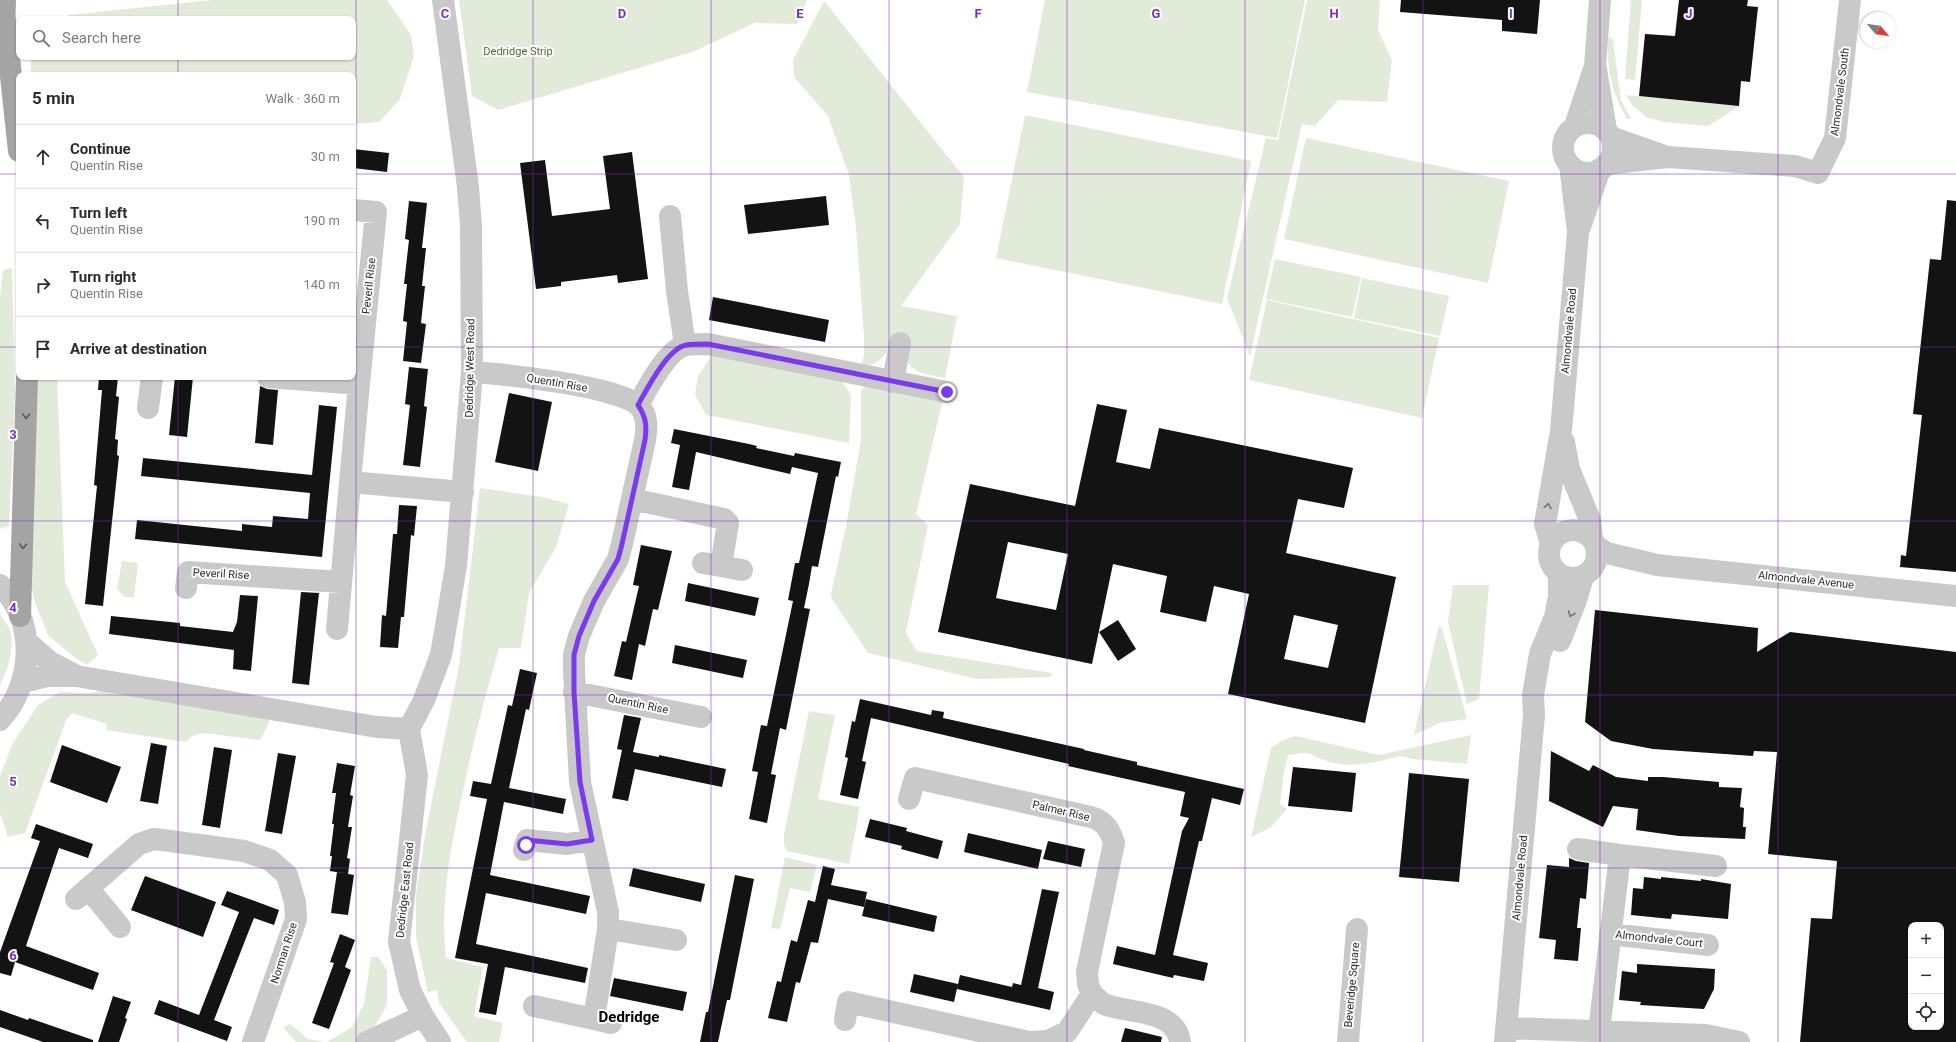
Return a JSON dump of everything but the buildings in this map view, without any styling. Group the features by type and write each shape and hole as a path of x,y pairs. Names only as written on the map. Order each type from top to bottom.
{"main road":[{"path":"0,112 5,10"},
{"path":"5,10 16,121"},
{"path":"20,616 27,380"}],"street":[{"name":"Dedridge West Road","path":"409,729 441,655 456,566 472,372 471,226 468,187 443,0"},
{"path":"1595,66 1608,134 1612,147 1611,157 1603,167 1585,172 1570,165 1565,158 1563,148 1564,139 1575,126 1595,66 1600,0"},
{"name":"Almondvale South","path":"1603,167 1668,157 1795,166 1818,173 1835,138 1850,0"},
{"path":"1575,126 1591,123 1599,125 1608,134"},
{"name":"Almondvale South","path":"1608,134 1668,157"},
{"name":"Almondvale Road","path":"1551,544 1545,524 1561,431 1578,232 1570,165"},
{"name":"Almondvale Road","path":"1578,232 1603,167"},
{"name":"Peveril Rise","path":"338,629 350,482 376,212 356,210"},
{"path":"670,216 677,291 685,345"},
{"path":"893,382 900,343"},
{"path":"534,1006 602,1021 608,929 606,894 592,840 580,782 574,692 574,655 579,636 594,601 618,559 647,426 645,415 638,405 657,373 675,351 685,345 708,344 947,392"},
{"name":"Quentin Rise","path":"472,372 509,375 570,384 629,399 638,405"},
{"path":"148,408 152,380"},
{"path":"307,380 359,384"},
{"name":"Almondvale Road","path":"1561,431 1569,469 1590,520 1594,543"},
{"path":"350,482 462,492"},
{"path":"632,499 724,519 728,523 712,564 742,570"},
{"path":"1575,530 1585,533 1594,543 1597,562 1587,574 1569,579 1559,574 1551,565 1549,558 1551,544 1558,535 1564,532 1575,530"},
{"name":"Almondvale Avenue","path":"1594,543 1607,553 1657,564 1956,596"},
{"name":"Almondvale Avenue","path":"1587,574 1618,567 1657,564"},
{"name":"Peveril Rise","path":"186,588 188,572 341,582"},
{"name":"Almondvale Road","path":"1505,1035 1534,715 1533,696 1538,661 1554,617 1559,596 1559,574"},
{"name":"Almondvale Road","path":"1534,715 1555,653 1587,574"},
{"path":"0,585 6,591 20,616 26,642 27,662 23,682 16,698 0,720"},
{"path":"26,642 50,662 76,676"},
{"path":"23,682 47,676 76,676 377,727 409,729"},
{"name":"Quentin Rise","path":"574,692 701,717"},
{"name":"Dedridge East Road","path":"409,729 417,775 399,942 410,990 423,1016 440,1042"},
{"name":"Palmer Rise","path":"909,799 918,770 1091,817 1104,824 1110,832 1114,843 1087,972 1088,984 1092,994"},
{"name":"Norman Rise","path":"120,927 82,893 135,838 154,839 244,851 270,860 287,875 296,902 296,919 253,1042"},
{"path":"527,839 567,844 592,840"},
{"path":"1578,849 1716,866"},
{"name":"Almondvale Court","path":"1599,1031 1620,855"},
{"name":"Beveridge Square","path":"1348,1042 1357,928"},
{"path":"608,929 676,940"},
{"name":"Almondvale Court","path":"1610,934 1708,944"},
{"path":"848,1003 1028,1042 1048,1041 1068,1032 1092,994 1104,1004 1160,1018 1171,1026 1179,1036 1180,1042"},
{"path":"367,1042 423,1016"},
{"path":"1505,1035 1599,1031 1706,1035 1739,1042"}],"green space":[{"path":"212,0 387,0 411,35 414,56 400,99 379,122 356,124 356,72 31,72 31,60 356,60 356,16 68,16"},
{"name":"Dedridge Strip","path":"459,0 807,0 797,24 754,23 695,51 498,110 472,96"},
{"path":"1045,0 1305,0 1277,138 1027,92"},
{"path":"1307,0 1380,0 1378,30 1392,60 1387,102 1338,100 1315,126 1302,124 1250,356 1227,298 1266,138 1278,140"},
{"path":"1631,0 1642,0 1635,80 1625,79"},
{"path":"824,1 964,177 960,224 901,306 957,316 945,378 921,373 911,367 906,356 908,336 896,333 890,346 880,360 868,366 861,367 864,355 864,336 856,228 849,175 828,116 794,77 793,60"},
{"path":"1608,37 1612,38 1613,41 1621,100 1631,119 1627,119 1617,100 1611,80 1608,59"},
{"path":"1626,95 1739,106 1708,126 1663,122 1646,117 1632,105"},
{"path":"1025,115 1251,161 1222,304 996,258"},
{"path":"1306,138 1509,181 1488,283 1284,239"},
{"path":"1275,259 1361,277 1352,317 1266,299"},
{"path":"12,268 15,395 9,526 0,529 0,297 3,270"},
{"path":"1362,278 1449,296 1440,336 1354,318"},
{"path":"1267,300 1439,338 1422,418 1249,380"},
{"path":"712,355 841,380 851,395 849,443 706,415 695,395 698,376"},
{"path":"34,380 57,380 65,582 98,655 87,665 74,657 48,635 35,603 27,567"},
{"path":"866,385 943,399 916,514 928,525 906,632 916,651 1052,673 1051,677 977,679 868,653 832,599 831,594 846,526 861,440 861,390"},
{"path":"480,488 543,497 569,504 556,547 529,593 521,648 499,648 470,759 447,876 444,917 446,958 483,967 474,1016 503,1023 499,1042 467,1042 439,1003 437,990 428,992 416,937 416,895 425,835 459,666"},
{"path":"122,561 138,563 134,598 124,597 117,589"},
{"path":"1453,585 1489,585 1479,699 1467,704 1448,622"},
{"path":"0,614 10,630 12,644 6,673 0,685"},
{"path":"1439,625 1442,628 1467,719 1439,723 1414,735"},
{"path":"99,691 270,718 260,740 202,733 192,736 186,742 106,730 107,724 72,713 66,720 25,833 8,837 0,813 0,776 12,745 38,705 59,692 90,693"},
{"path":"809,711 835,715 818,799 860,807 849,864 787,851 784,845 784,834"},
{"path":"1471,735 1467,764 1413,759 1400,756 1372,763 1345,765 1329,762 1307,753 1288,755 1284,772 1280,804 1287,809 1270,828 1251,837 1271,748 1281,741 1296,736 1379,755"},
{"path":"785,857 817,865 810,892 790,888 780,929 771,928"},
{"path":"371,957 378,957 387,970 387,1005 369,1036 356,1042 327,1042 352,1027 364,1004"},
{"path":"290,1024 308,1039 325,1042 296,1042 283,1027"}],"district":[{"name":"Dedridge","path":"629,1017"}],"route":[{"path":"526,845 527,840 567,844 592,840 580,782 574,692 574,655 579,636 594,601 618,559 622,544 647,426 645,415 638,405 653,378 675,351 685,345 708,344 947,392"}]}
